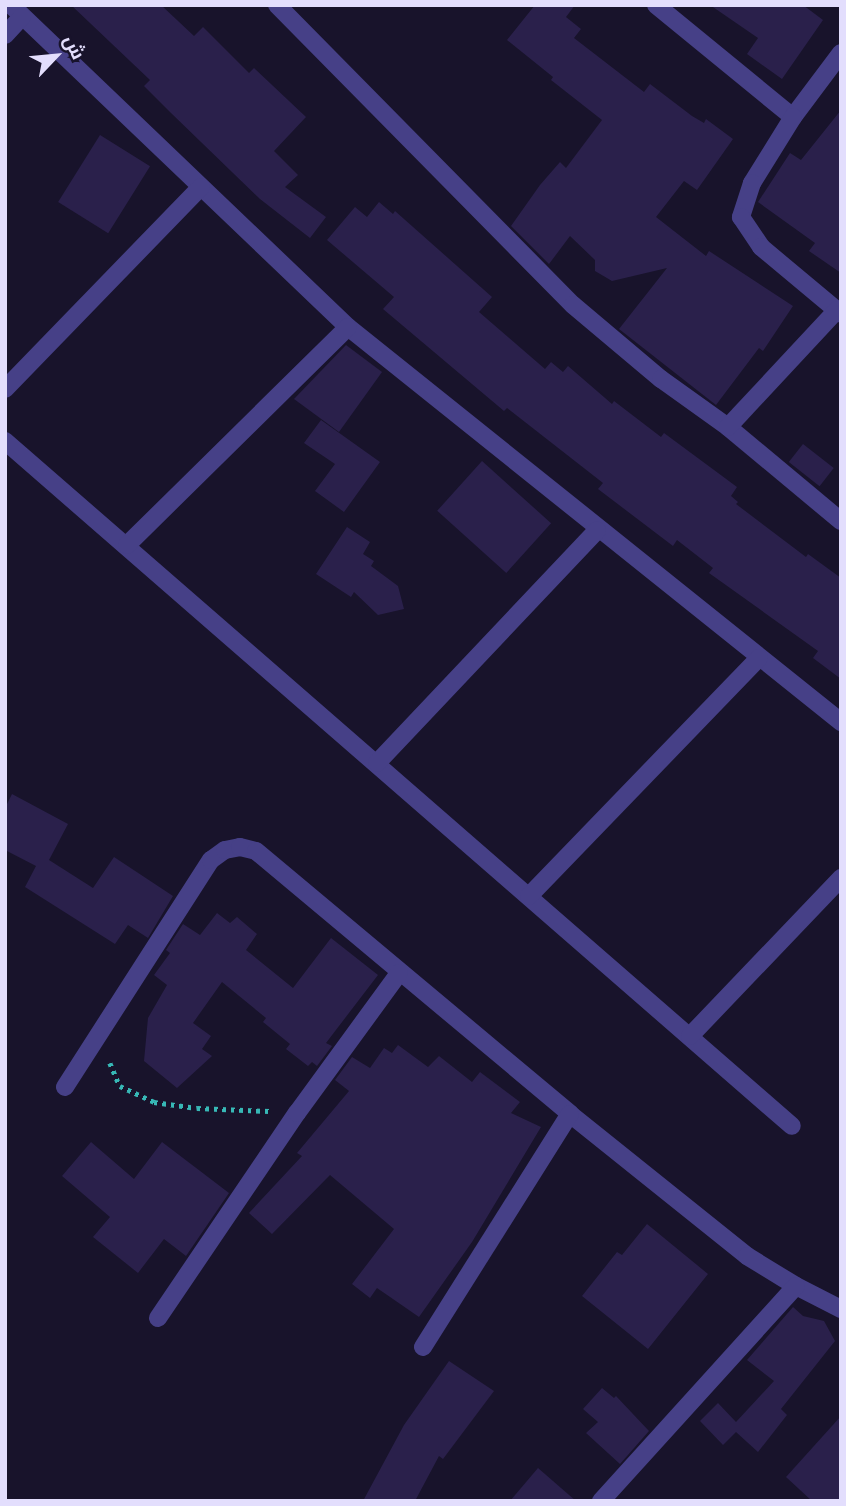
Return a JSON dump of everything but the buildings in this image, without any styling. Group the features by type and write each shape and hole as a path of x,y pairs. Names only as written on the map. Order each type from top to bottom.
{"street":[{"path":"277,5 573,305 661,379 728,427 841,521"},
{"path":"656,5 793,117"},
{"path":"5,36 17,11 348,327 597,530 841,722"},
{"path":"728,427 839,312 761,247 741,216 752,183 793,117 841,53"},
{"path":"5,389 201,187"},
{"path":"127,545 348,327"},
{"path":"5,441 792,1126"},
{"path":"377,763 597,530"},
{"path":"529,896 758,658"},
{"path":"65,1087 211,860 225,850 240,847 256,851 399,973 747,1256 841,1309"},
{"path":"690,1036 841,878"},
{"path":"158,1318 297,1112 399,973"},
{"path":"423,1347 570,1114"},
{"path":"601,1501 796,1286"}],"path":[{"path":"100,1032 120,1086 134,1094 154,1102 197,1108 297,1112"}]}
